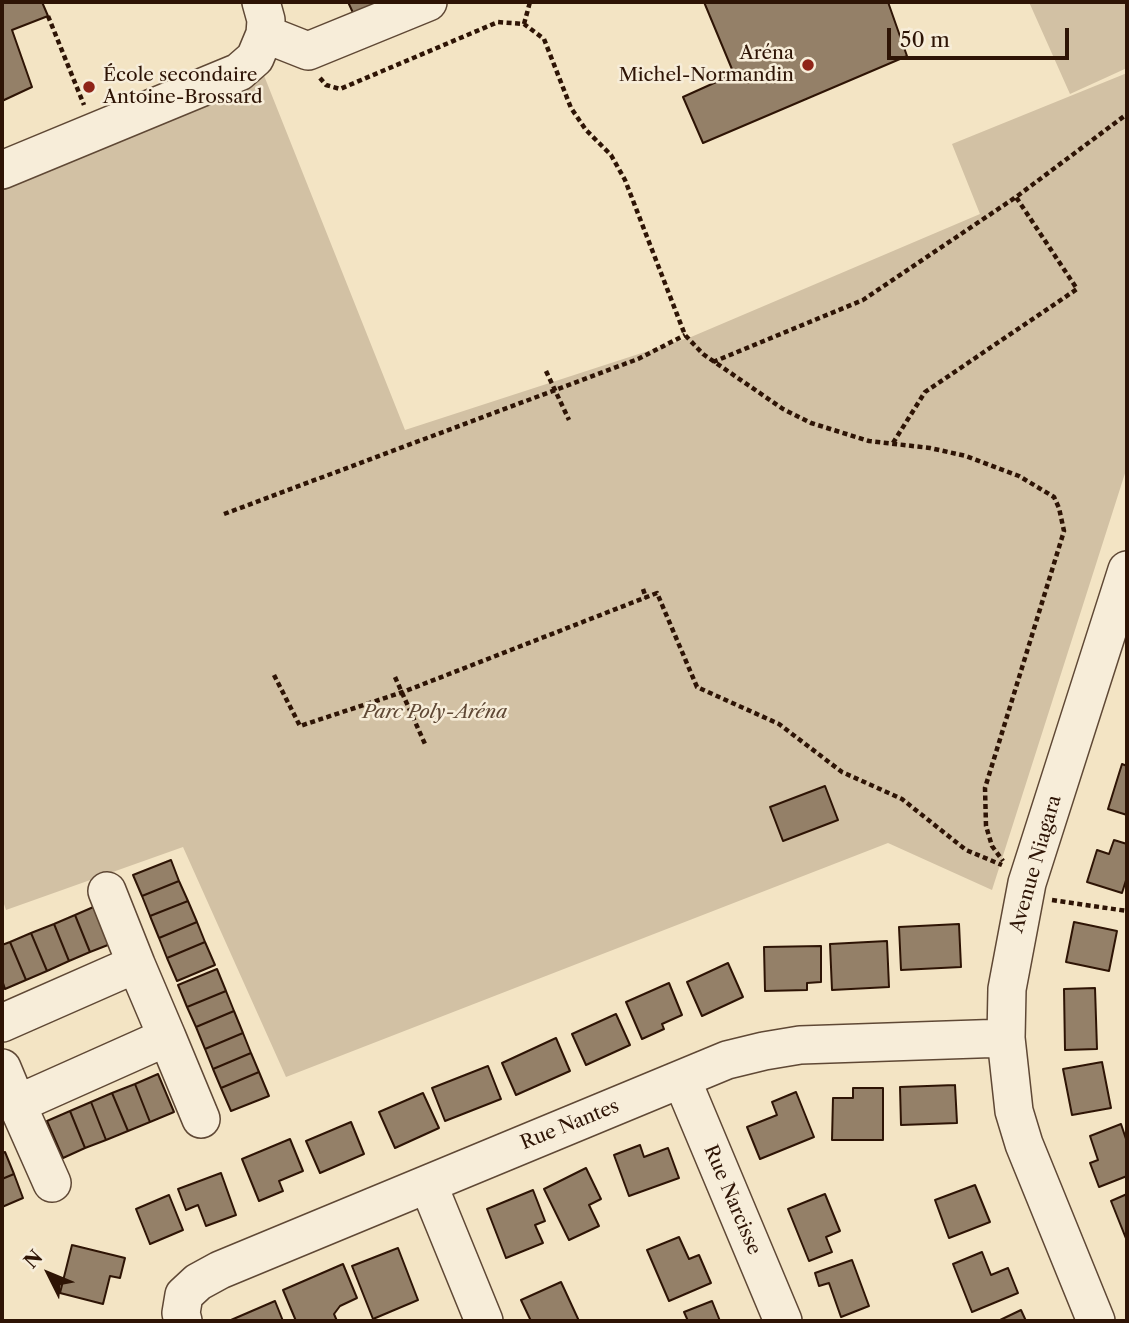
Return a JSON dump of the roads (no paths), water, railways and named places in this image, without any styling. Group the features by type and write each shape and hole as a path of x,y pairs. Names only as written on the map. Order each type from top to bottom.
{"street":[{"path":"2,170 239,72 255,58 263,18 308,51 428,2"},
{"name":"Avenue Niagara","path":"1096,1321 1024,1144 1014,1111 1006,1038 1007,989 1017,875 1127,570"},
{"path":"107,891 201,1119"},
{"path":"2,1023 136,964"},
{"path":"17,1104 167,1037"},
{"name":"Rue Nantes","path":"183,1321 181,1313 184,1295 198,1282 727,1060 800,1045 1006,1038"},
{"path":"2,1068 52,1183"},
{"name":"Rue Narcisse","path":"682,1080 783,1321"},
{"path":"428,1184 484,1321"}],"place":[{"name":"Aréna Michel-Normandin","path":"808,65"},
{"name":"École secondaire Antoine-Brossard","path":"89,87"}],"park label":[{"name":"Parc Poly-Aréna","path":"435,713"}]}
